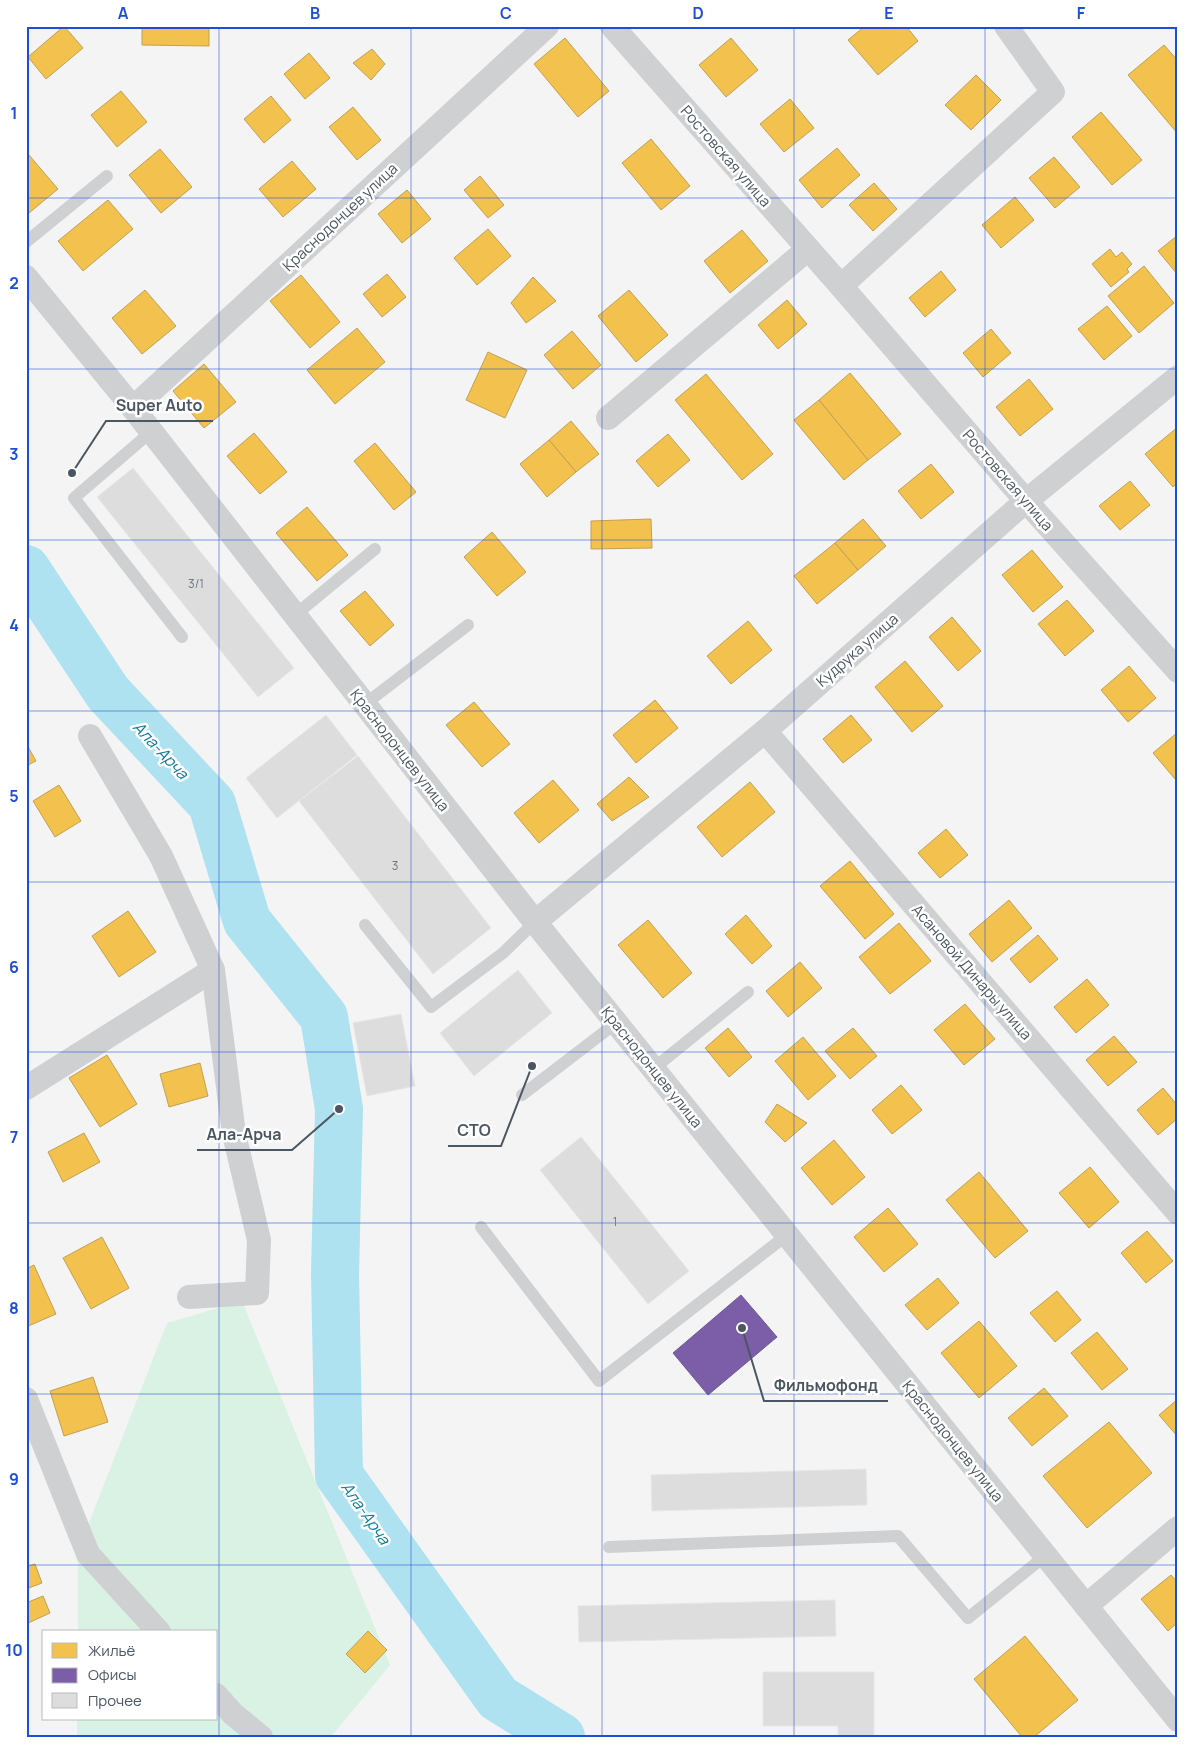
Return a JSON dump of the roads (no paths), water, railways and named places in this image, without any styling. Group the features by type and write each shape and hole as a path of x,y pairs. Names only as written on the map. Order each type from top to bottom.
{"street":[{"name":"Краснодонцев улица","path":"133,408 546,26"},
{"name":"Ростовская улица","path":"612,26 808,248 1026,501 1178,671"},
{"path":"841,286 1053,92 1006,26"},
{"path":"608,418 808,248"},
{"name":"Краснодонцев улица","path":"26,276 152,431 535,922 1178,1720"},
{"name":"Кудрука улица","path":"535,922 766,731 1026,501 1178,376"},
{"name":"Асановой Динары улица","path":"766,731 1178,1213"},
{"path":"90,736 161,856 213,970 234,1134 259,1240 257,1293 189,1297"},
{"path":"26,1088 213,970"},
{"path":"26,1400 88,1554 157,1630"},
{"path":"1086,1606 1178,1528"},
{"path":"218,1697 233,1714 261,1737"}],"lane":[{"path":"26,242 107,176"},
{"path":"152,431 74,498 182,637"},
{"path":"295,615 375,549"},
{"path":"364,704 468,625"},
{"path":"364,925 431,1008 503,953 535,922"},
{"path":"654,1070 748,992"},
{"path":"522,1095 616,1023"},
{"path":"481,1226 599,1381 787,1235"},
{"path":"609,1546 898,1536 968,1618 1045,1556"}],"waterway":[{"name":"Ала-Арча","path":"26,569 108,693 212,804 247,921 324,1017 339,1109 335,1274 339,1475 498,1698 561,1737"}],"place":[{"name":"Super Auto","path":"72,473"},
{"name":"СТО","path":"532,1066"},
{"name":"Ала-Арча","path":"339,1109"},
{"name":"Фильмофонд","path":"742,1328"}]}
